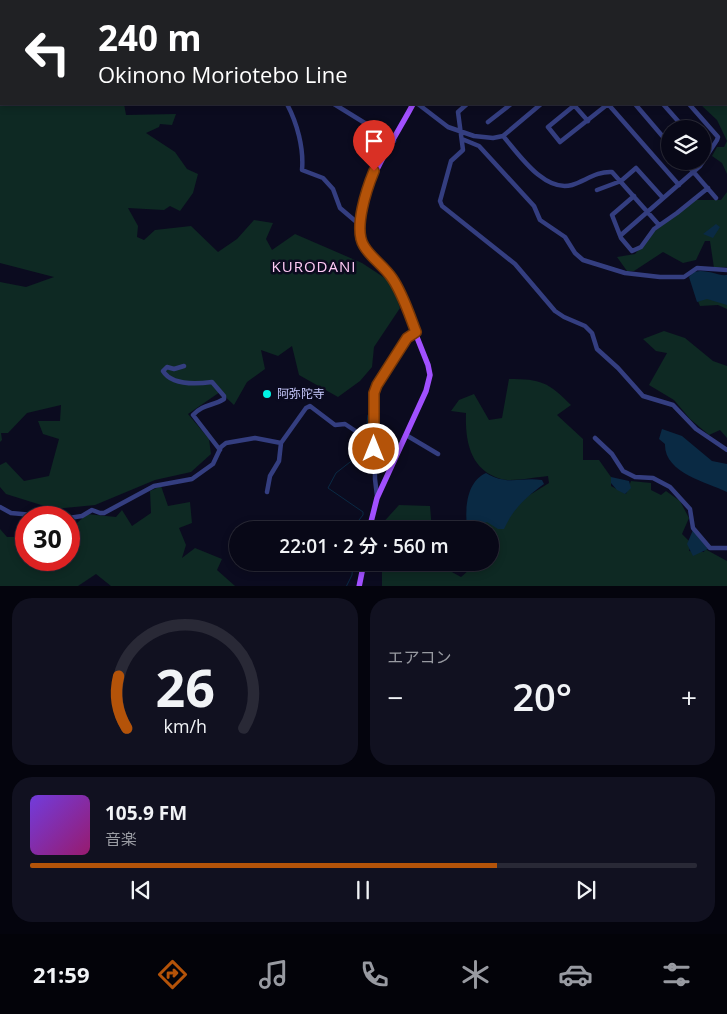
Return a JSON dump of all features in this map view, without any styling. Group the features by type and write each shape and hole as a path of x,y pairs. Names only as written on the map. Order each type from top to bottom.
{"main road":[{"path":"371,521 377,498 426,391 430,374 402,297 392,277 362,244 360,225 370,180 394,141 412,105"},
{"path":"359,586 362,571"}],"street":[{"path":"287,105 299,137 303,158 302,170 323,178 333,189 340,208 360,225"},
{"path":"336,105 394,141"},
{"path":"419,105 444,125 474,136 503,136 539,105"},
{"path":"466,105 458,112 462,151 451,160 440,201 442,206 510,260 555,311 564,318 585,326 592,333 597,349 618,368 643,396 673,405 696,430 727,450"},
{"path":"488,122 510,105"},
{"path":"573,105 548,127 560,142 607,105"},
{"path":"575,105 588,121"},
{"path":"609,105 679,185"},
{"path":"636,105 661,134"},
{"path":"664,105 677,120"},
{"path":"690,105 703,120"},
{"path":"711,129 718,137 711,148"},
{"path":"503,136 537,175 561,186 572,185 606,172 612,172 659,225"},
{"path":"462,139 479,146 534,206 540,220 565,237 583,260 625,273 660,277 684,277 697,268 727,270"},
{"path":"597,190 621,181 636,168 663,198"},
{"path":"621,235 694,172 716,198"},
{"path":"634,196 612,215 621,238 632,251 646,242 659,225 708,188"},
{"path":"377,498 374,393 377,385 407,338 416,332"},
{"path":"184,366 174,369 167,367 163,371 167,376 181,382 212,382 224,396 224,399 220,402 205,404 193,415 220,450"},
{"path":"267,492 270,476 279,461 281,443 299,415 310,406 335,425 345,424 357,432 374,434"},
{"path":"406,435 438,454"},
{"path":"80,516 92,510 104,513 154,486 192,478 213,464 226,443 255,438 281,443"},
{"path":"595,438 612,454 623,471 635,477 653,478 670,487 690,509 693,528 710,548 727,548"},
{"path":"0,507 15,513"}],"green space":[{"path":"0,105 124,105 126,115 176,114 172,125 160,124 159,127 146,133 175,152 187,169 198,174 193,193 180,211 170,206 164,210 128,208 138,226 137,237 144,240 155,230 191,226 218,252 237,239 254,220 273,223 266,239 272,250 295,234 362,263 391,282 400,308 374,347 372,367 360,381 338,397 299,375 292,346 278,356 261,350 265,369 247,382 234,405 220,392 188,414 209,439 211,454 191,472 155,480 95,505 44,506 6,494 0,487 0,465 6,462 24,481 49,476 59,439 43,434 38,421 60,421 61,405 27,413 8,433 1,433 2,440 0,442 0,282 26,287 54,277 0,263"},
{"path":"701,105 727,105 727,141 717,120"},
{"path":"727,141 727,174 722,163 712,156 717,147 724,147"},
{"path":"727,192 727,267 714,268 710,241 705,241 696,260 683,263 663,252 634,271 627,271 617,257 635,254 656,229 696,200 721,200"},
{"path":"718,296 727,302 727,309 718,305 700,306 697,299"},
{"path":"664,331 685,338 713,361 727,366 727,438 720,430 709,435 690,419 674,400 649,385 667,353 656,351 643,339"},
{"path":"509,379 537,381 556,391 571,405 557,415 583,439 583,460 599,460 611,477 611,486 626,494 631,481 651,483 651,490 661,495 666,491 680,501 689,518 682,534 691,543 689,551 704,552 705,549 727,561 727,586 382,586 382,571 450,571 461,577 468,571 499,571 499,521 478,521 513,509 528,496 549,483 548,476 505,480 491,475 482,469 476,462 468,444 466,413 451,411 459,400 474,394 489,420 502,418"},
{"path":"161,486 168,506 190,502 192,523 179,528 186,545 182,558 195,548 222,559 217,570 235,586 111,586 96,574 78,586 0,586 0,529 7,537 15,537 15,571 80,571 80,520 87,514 116,517 122,510 132,526 151,513 150,491"},
{"path":"399,505 430,506 431,521 385,521"}],"water":[{"path":"716,224 720,227 713,238 703,234"},
{"path":"700,271 727,275 727,305 707,299 697,302 689,277 693,272"},
{"path":"662,429 682,436 712,461 727,464 727,492 688,475 671,462 665,444 659,439"},
{"path":"486,473 507,480 542,480 544,484 521,504 504,529 499,529 499,521 466,521 468,497 479,477"},
{"path":"611,477 629,481 631,488 625,494 617,490 611,483"},
{"path":"693,530 708,549 693,556 687,544"}],"waterway":[{"path":"366,431 368,415 371,411 369,403 371,388 378,374 392,356"},
{"path":"358,521 363,512 328,488 336,473 359,455 365,435"},
{"path":"346,586 352,571"}],"place":[{"name":"阿弥陀寺","path":"267,394"}],"district":[{"name":"KURODANI","path":"314,267"}],"route":[{"path":"374,171 370,180 360,225 362,244 366,251 392,277 416,332 407,338 382,374 374,393 374,449"}]}
